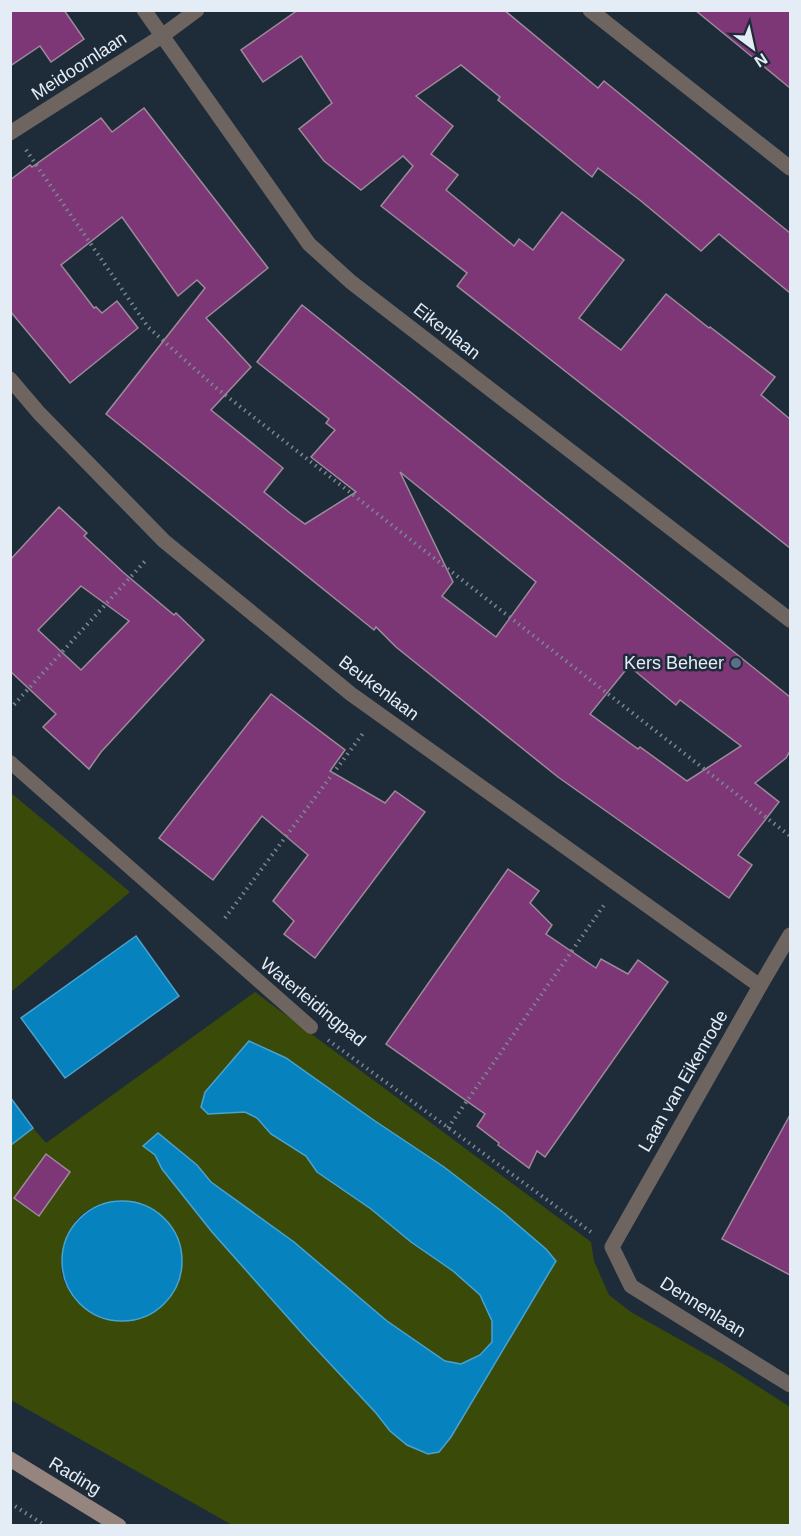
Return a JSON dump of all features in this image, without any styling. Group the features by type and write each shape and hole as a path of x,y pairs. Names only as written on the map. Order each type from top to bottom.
{"main road":[{"name":"Rading","path":"10,1459 119,1526"}],"street":[{"name":"Eikenlaan","path":"144,10 309,244 351,282 790,620"},
{"name":"Meidoornlaan","path":"12,132 162,36 198,10"},
{"path":"590,10 790,168"},
{"name":"Beukenlaan","path":"10,379 39,413 164,541 351,694 760,986"},
{"name":"Laan van Eikenrode","path":"612,1247 790,936"},
{"name":"Dennenlaan","path":"612,1247 631,1286 790,1385"}],"lane":[{"name":"Waterleidingpad","path":"10,762 311,1027"}],"path":[{"path":"12,132 148,327 215,387 790,836"},
{"path":"10,709 164,541"},
{"path":"210,938 378,713"},
{"path":"448,1128 619,885"},
{"name":"Waterleidingpad","path":"311,1027 612,1247"},
{"path":"10,1503 46,1526"}],"green space":[{"path":"11,793 130,892 11,992"},
{"path":"255,992 591,1242 594,1261 609,1295 631,1312 723,1364 790,1407 790,1525 232,1525 11,1400 10,1145 33,1128 46,1143","holes":["286,1058 444,1167 532,1302 451,1437 390,1431 212,1232 162,1169 155,1155 158,1134 197,1165 211,1182 294,1242 387,1321 445,1361 461,1364 480,1355 492,1342 492,1321 480,1295 453,1271 411,1242 371,1209 317,1173 306,1156 271,1134 257,1118 245,1112 208,1114","118,1200 154,1210 172,1227 109,1320 89,1311 76,1301 63,1279 61,1261 71,1229 82,1214 97,1205"]}],"water":[{"path":"136,936 179,996 65,1078 21,1018"},
{"path":"249,1041 286,1058 444,1167 504,1213 546,1249 556,1261 451,1437 439,1452 428,1454 407,1445 390,1431 212,1232 162,1169 155,1155 143,1146 158,1133 197,1165 211,1182 294,1242 387,1321 445,1361 461,1364 480,1355 492,1342 492,1321 480,1295 453,1271 411,1242 371,1209 317,1172 306,1156 271,1134 257,1118 245,1112 208,1114 201,1107 205,1092"},
{"path":"10,1097 33,1128 11,1145 10,1145"},
{"path":"122,1201 145,1205 165,1218 178,1238 182,1261 178,1284 165,1304 145,1317 122,1321 99,1317 79,1304 66,1284 62,1261 66,1238 79,1218 99,1205"}],"building":[{"path":"10,10 64,10 84,39 51,62 40,46 10,66"},
{"path":"298,10 504,10 598,88 604,81 790,233 790,293 719,234 701,251 598,168 592,177 498,100 500,97 461,65 416,96 453,126 431,154 458,175 446,190 514,246 519,239 533,250 562,212 624,260 579,318 621,350 666,294 775,377 761,395 790,419 790,548 457,286 467,273 381,206 413,166 403,156 361,190 324,161 299,129 332,103 301,56 263,82 241,50"},
{"path":"695,10 790,10 790,88 728,37"},
{"path":"144,108 268,268 206,318 251,367 211,410 283,468 264,492 305,524 356,492 311,457 335,430 326,423 329,419 257,362 302,305 790,697 790,751 786,758 755,783 779,802 738,855 752,865 729,898 558,777 396,647 376,627 374,630 106,414 205,288 197,280 178,296 122,217 61,265 94,308 96,307 102,313 117,301 138,328 70,383 10,311 10,180 101,118 112,132","holes":["400,472 536,582 496,637 442,596 453,582","629,666 676,705 680,700 741,746 687,781 640,747 638,749 590,714"]},
{"path":"59,507 87,533 84,536 124,573 174,615 176,613 204,640 101,752 89,769 43,727 56,714 10,671 10,560","holes":["81,586 129,621 81,670 38,630"]},
{"path":"271,694 345,750 330,771 385,803 395,791 425,812 315,958 284,934 294,921 273,901 308,855 262,816 213,880 159,838"},
{"path":"508,869 539,891 530,903 552,925 546,934 596,968 601,959 628,974 638,960 668,982 545,1157 537,1151 529,1168 477,1126 485,1114 386,1044"},
{"path":"790,1115 790,1275 722,1239"},
{"path":"46,1154 70,1172 39,1216 14,1198"}],"place":[{"name":"Kers Beheer","path":"736,663"}]}
